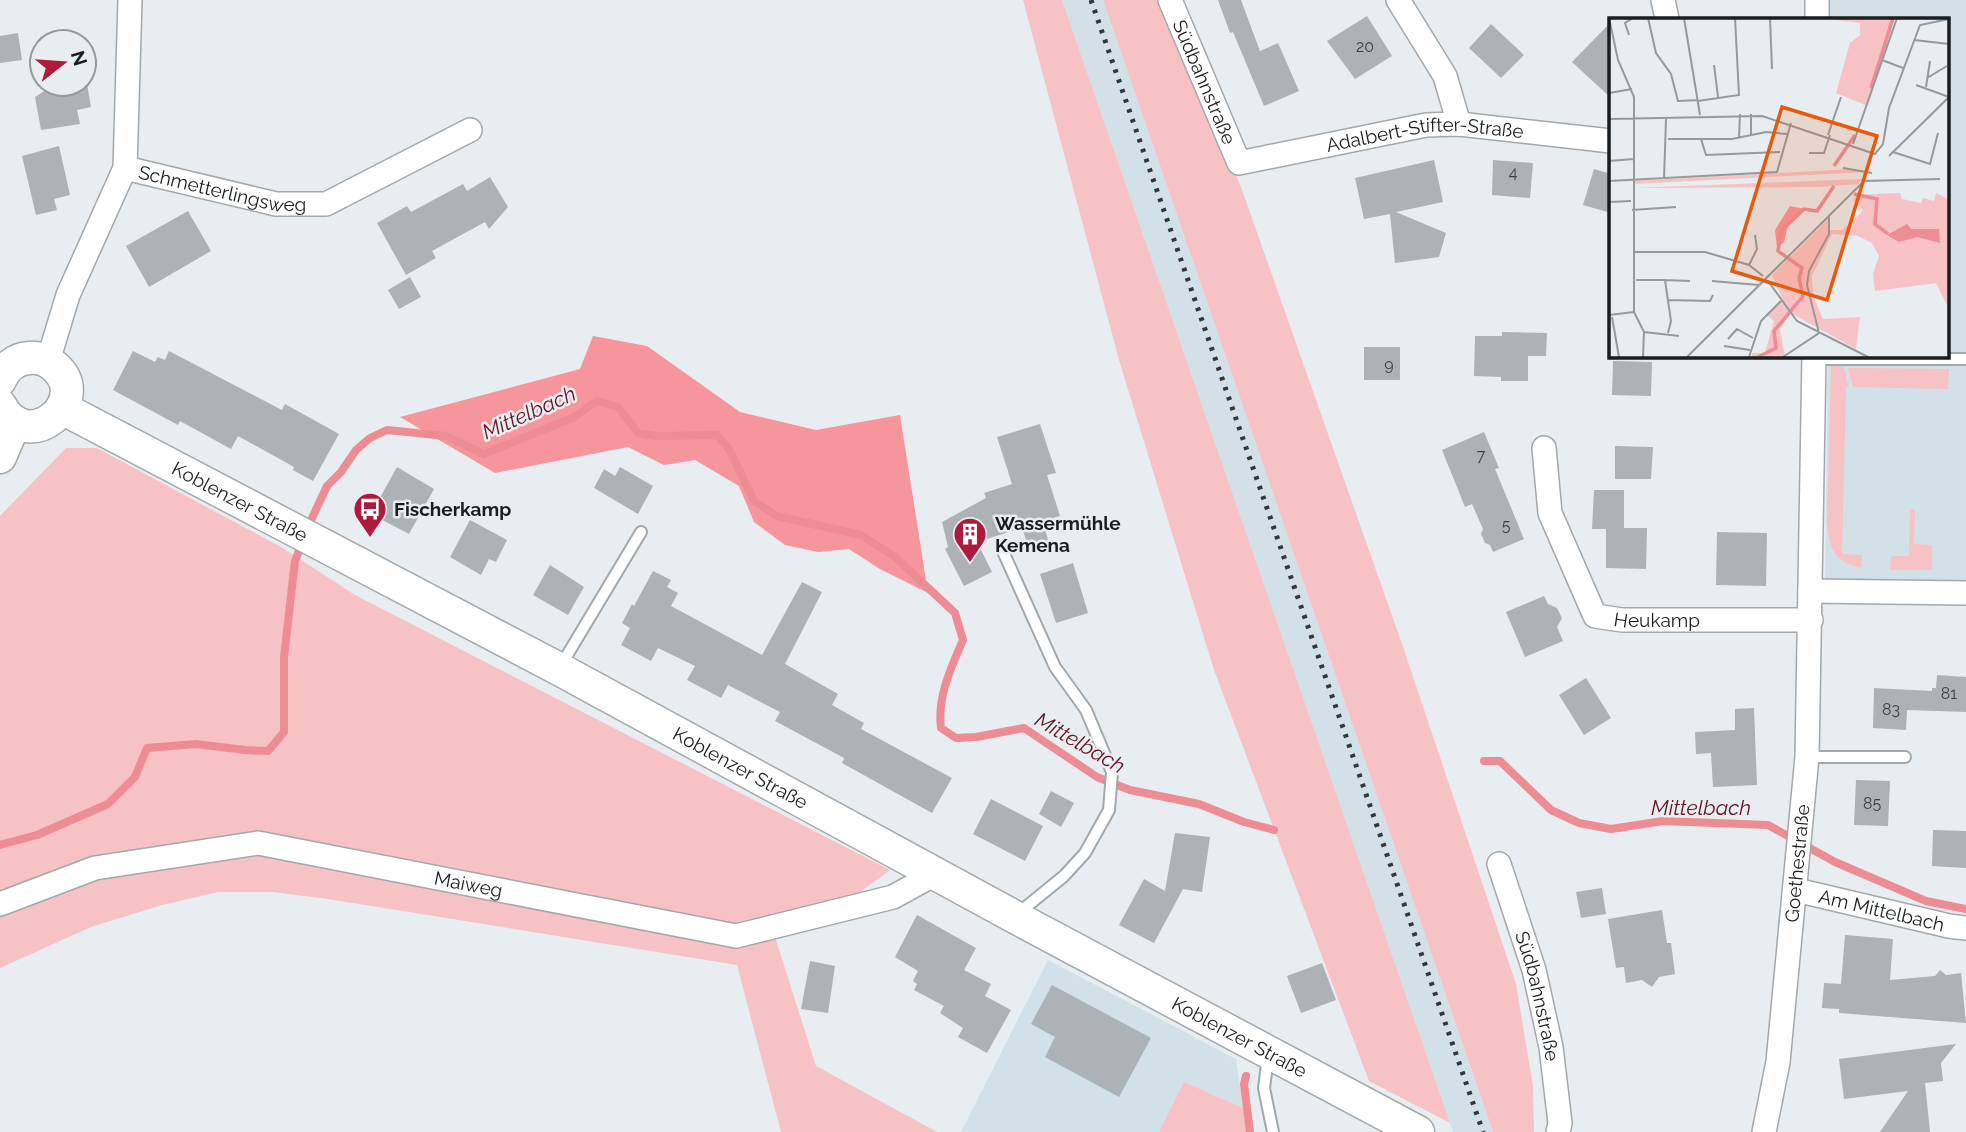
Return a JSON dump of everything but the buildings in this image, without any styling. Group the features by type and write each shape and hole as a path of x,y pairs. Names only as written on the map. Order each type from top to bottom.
{"street":[{"path":"48,361 68,295 125,168 130,0"},
{"name":"Südbahnstraße","path":"1170,0 1239,163"},
{"path":"1398,0 1444,76 1459,124"},
{"path":"1663,0 1667,18"},
{"path":"1817,0 1817,18"},
{"name":"Adalbert-Stifter-Straße","path":"1239,163 1426,125 1459,124 1609,141"},
{"name":"Schmetterlingsweg","path":"125,168 276,204 326,204 470,130"},
{"name":"Goethestraße","path":"1764,1132 1778,1062 1807,757 1814,357"},
{"path":"0,457 3,391 8,367 27,358 48,361 63,377 66,398 62,408 47,423 37,426 3,391"},
{"name":"Koblenzer Straße","path":"62,408 559,669 1418,1132"},
{"name":"Heukamp","path":"1544,448 1550,513 1595,615 1622,620 1811,620"},
{"path":"1810,591 1966,593"},
{"name":"Maiweg","path":"0,904 95,868 258,843 736,936 893,897 935,874"},
{"name":"Südbahnstraße","path":"1499,864 1534,970 1549,1034 1560,1123 1558,1132"},
{"name":"Am Mittelbach","path":"1796,890 1966,928"}],"lane":[{"path":"1814,357 1966,359"},
{"path":"559,669 641,532"},
{"path":"1001,547 1055,667 1086,710 1112,772 1109,810 1085,853 1064,876 1013,916"},
{"path":"1807,757 1905,758"},
{"path":"1269,1054 1264,1088 1273,1132"}],"shaded area":[{"path":"1023,0 1062,0 1450,1123 1369,1081 1214,670 1119,360"},
{"path":"1062,0 1103,0 1493,1132 1453,1132"},
{"path":"1103,0 1162,0 1241,187 1402,644 1516,984 1533,1087 1534,1132 1493,1132"},
{"path":"1830,0 1966,0 1966,589 1825,585 1828,357 1948,357 1948,18 1830,18"},
{"path":"593,336 647,346 740,412 816,430 900,415 928,593 880,569 849,549 818,552 785,545 754,522 739,486 695,460 664,465 628,447 495,473 400,417 580,369"},
{"path":"1831,366 1844,367 1849,387 1846,387 1842,554 1862,555 1861,568 1839,558 1832,547 1828,532"},
{"path":"1848,368 1949,369 1948,389 1853,387"},
{"path":"66,448 97,448 281,547 355,595 890,870 826,917 774,934 816,1066 937,1132 781,1132 737,965 328,899 273,892 218,892 162,905 91,927 0,968 0,516"},
{"path":"1910,509 1915,510 1914,544 1932,545 1932,570 1890,570 1891,556 1909,556"},
{"path":"1048,960 1236,1059 1243,1108 1184,1082 1159,1132 961,1132"},
{"path":"1184,1082 1243,1108 1248,1132 1159,1132"}],"waterway":[{"name":"Mittelbach","path":"306,531 327,486 341,472 356,450 370,438 387,430 446,436 484,454 574,417 597,401 618,407 638,433 656,436 717,435 729,449 754,501 777,516 861,535 895,557 955,613 963,640 943,694 941,728 956,738 1024,728 1097,777 1130,790 1199,804 1244,822 1274,830"},
{"name":"Mittelbach","path":"0,845 37,835 108,804 135,777 147,748 196,744 268,751 284,732 284,657 295,561 302,543"},
{"name":"Mittelbach","path":"1484,761 1500,761 1551,810 1579,823 1611,829 1663,821 1768,825 1835,862 1926,901 1966,909"},
{"path":"1246,1076 1244,1084 1250,1132"}],"railway":[{"path":"1091,0 1483,1132"}],"place":[{"name":"Fischerkamp","path":"370,539"},
{"name":"Wassermühle Kemena","path":"970,564"}]}
